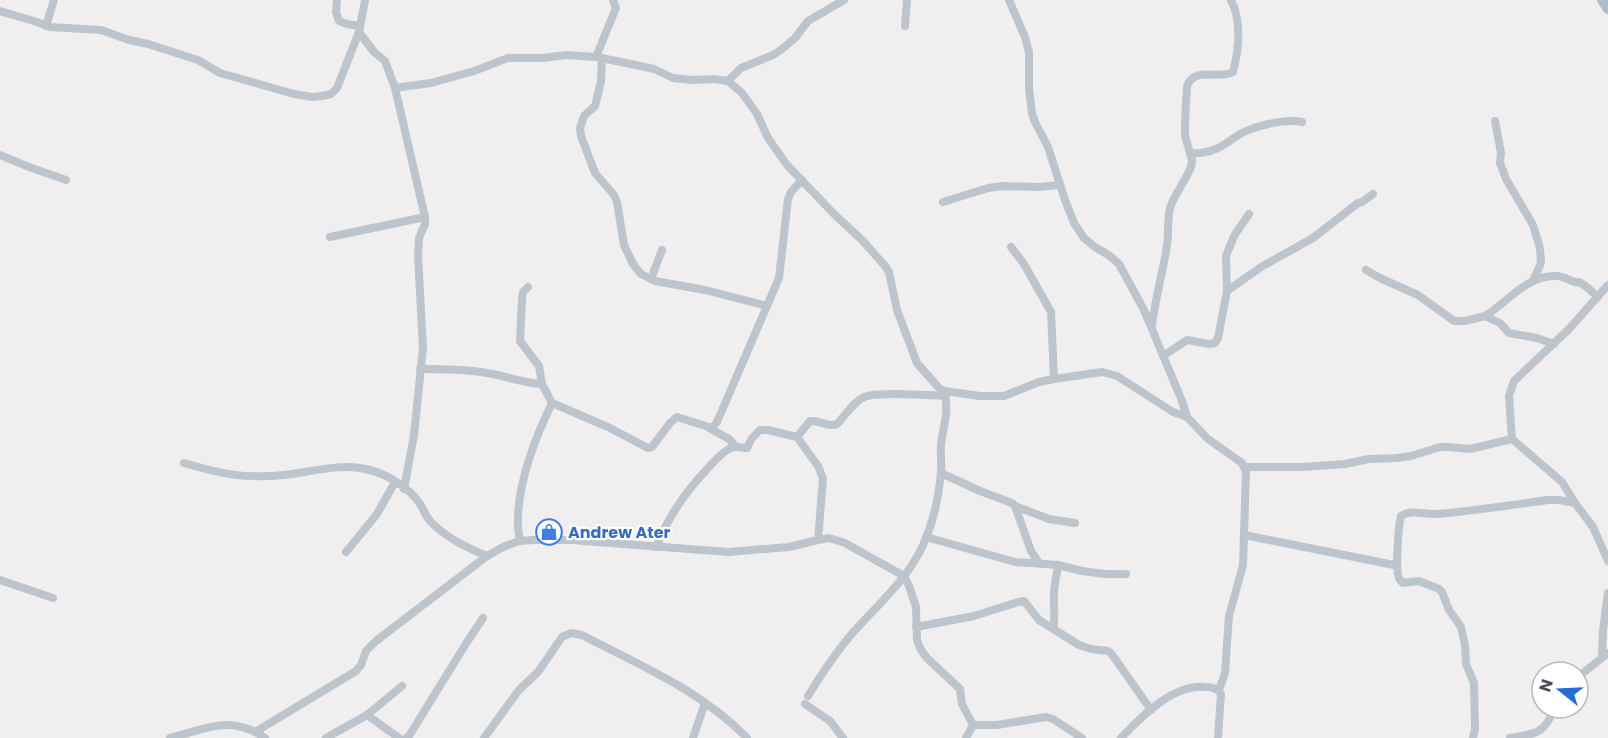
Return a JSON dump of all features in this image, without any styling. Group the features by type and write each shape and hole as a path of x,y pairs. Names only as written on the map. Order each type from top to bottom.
{"main road":[{"path":"1602,0 1608,9"}],"street":[{"path":"46,26 54,0"},
{"path":"337,0 336,12 339,21 359,29 374,52 386,61 395,88 425,217 425,224 419,238 418,256 423,348 414,435 404,489"},
{"path":"0,11 46,26 101,30 192,58 220,73 242,80 312,97 330,94 337,88 359,29 365,0"},
{"path":"613,0 616,8 599,58 601,81 595,106 584,116 580,128 596,173 617,202 624,245 633,264 641,274 655,281 705,290 767,306"},
{"path":"728,81 741,68 773,56 795,38 808,21 844,0"},
{"path":"905,26 907,0"},
{"path":"1009,0 1029,52 1032,114 1048,147 1074,223 1084,238 1119,264 1143,308 1187,417 1208,439 1238,460 1244,467 1246,477 1243,565 1229,616 1225,673 1218,690"},
{"path":"1152,329 1154,308 1168,243 1170,210 1191,168 1192,160 1185,131 1187,86 1189,81 1199,75 1231,74 1234,69 1239,25 1231,0"},
{"path":"395,88 442,80 508,58 567,55 599,58 654,69 673,78 728,81 742,93 757,114 768,138 787,165 885,266 889,272 897,310 917,363 945,393 947,415 934,513 923,544 904,576 848,638 826,667 807,700 830,721 843,738"},
{"path":"1190,154 1216,150 1242,133 1258,128 1286,121 1302,122"},
{"path":"1495,122 1501,153 1500,163 1506,180 1533,225 1540,248 1541,263 1533,281"},
{"path":"0,155 66,180"},
{"path":"709,428 717,422 779,278 788,198 802,180"},
{"path":"943,202 988,188 1039,187 1059,184"},
{"path":"1227,291 1261,267 1313,238 1372,194"},
{"path":"1163,356 1187,340 1215,343 1223,317 1227,291 1226,256 1234,236 1249,214"},
{"path":"330,237 425,217"},
{"path":"1011,247 1024,264 1051,312 1054,379"},
{"path":"651,279 662,250"},
{"path":"1366,270 1418,295 1454,321 1485,316 1519,289 1544,277 1561,276 1579,282 1598,297"},
{"path":"1608,285 1554,344 1514,381 1509,396 1512,439 1562,482 1593,527 1608,561"},
{"path":"528,287 523,292 520,341 539,366 542,384 552,403 650,448 677,417 709,428 729,439 736,447"},
{"path":"1485,316 1500,323 1509,333 1554,344"},
{"path":"420,369 466,370 542,384"},
{"path":"797,437 810,421 814,420 833,426 837,424 857,401 865,397 945,393 1004,396 1039,382 1090,373 1117,376 1173,412 1187,417"},
{"path":"520,541 518,512 525,476 552,403"},
{"path":"656,547 674,510 688,489 715,460 730,448 747,448 752,438 760,430 797,437 818,466 823,478 818,540"},
{"path":"1244,467 1345,464 1368,459 1411,456 1440,447 1470,449 1512,439"},
{"path":"184,463 236,476 284,475 342,467 365,469 395,482 419,502 429,521 441,531 487,556"},
{"path":"941,473 1048,519 1075,524"},
{"path":"346,552 376,514 395,482"},
{"path":"1473,738 1475,729 1474,683 1466,664 1461,627 1449,610 1442,592 1419,581 1403,583 1400,580 1398,563 1401,516 1410,512 1426,514 1462,512 1548,500 1575,503"},
{"path":"1015,506 1031,551 1039,563"},
{"path":"1244,535 1394,565"},
{"path":"926,537 1015,562 1058,565 1105,574 1126,574"},
{"path":"255,732 356,671 363,662 365,652 376,641 487,556 520,541 571,540 729,552 789,547 829,538 845,543 904,576 916,607 917,640 921,650 960,690 962,704 973,725"},
{"path":"1053,628 1054,587 1058,565"},
{"path":"0,580 53,598"},
{"path":"1590,667 1605,655 1603,630 1608,593"},
{"path":"916,627 974,616 1022,601 1028,604 1039,620 1084,648 1106,650 1111,653 1151,710"},
{"path":"406,738 483,618"},
{"path":"484,738 519,690 538,672 562,637 572,633 582,635 684,689 716,710 747,738"},
{"path":"326,738 367,715 402,686"},
{"path":"1121,738 1161,702 1174,694 1199,686 1218,690 1221,694 1218,738"},
{"path":"693,738 705,703"},
{"path":"367,715 399,738"},
{"path":"973,725 997,725 1046,717 1082,738"},
{"path":"1510,738 1540,731 1549,720"},
{"path":"170,738 222,725 239,725 265,738"},
{"path":"966,738 973,725"}],"place":[{"name":"Andrew Ater","path":"549,532"}]}
